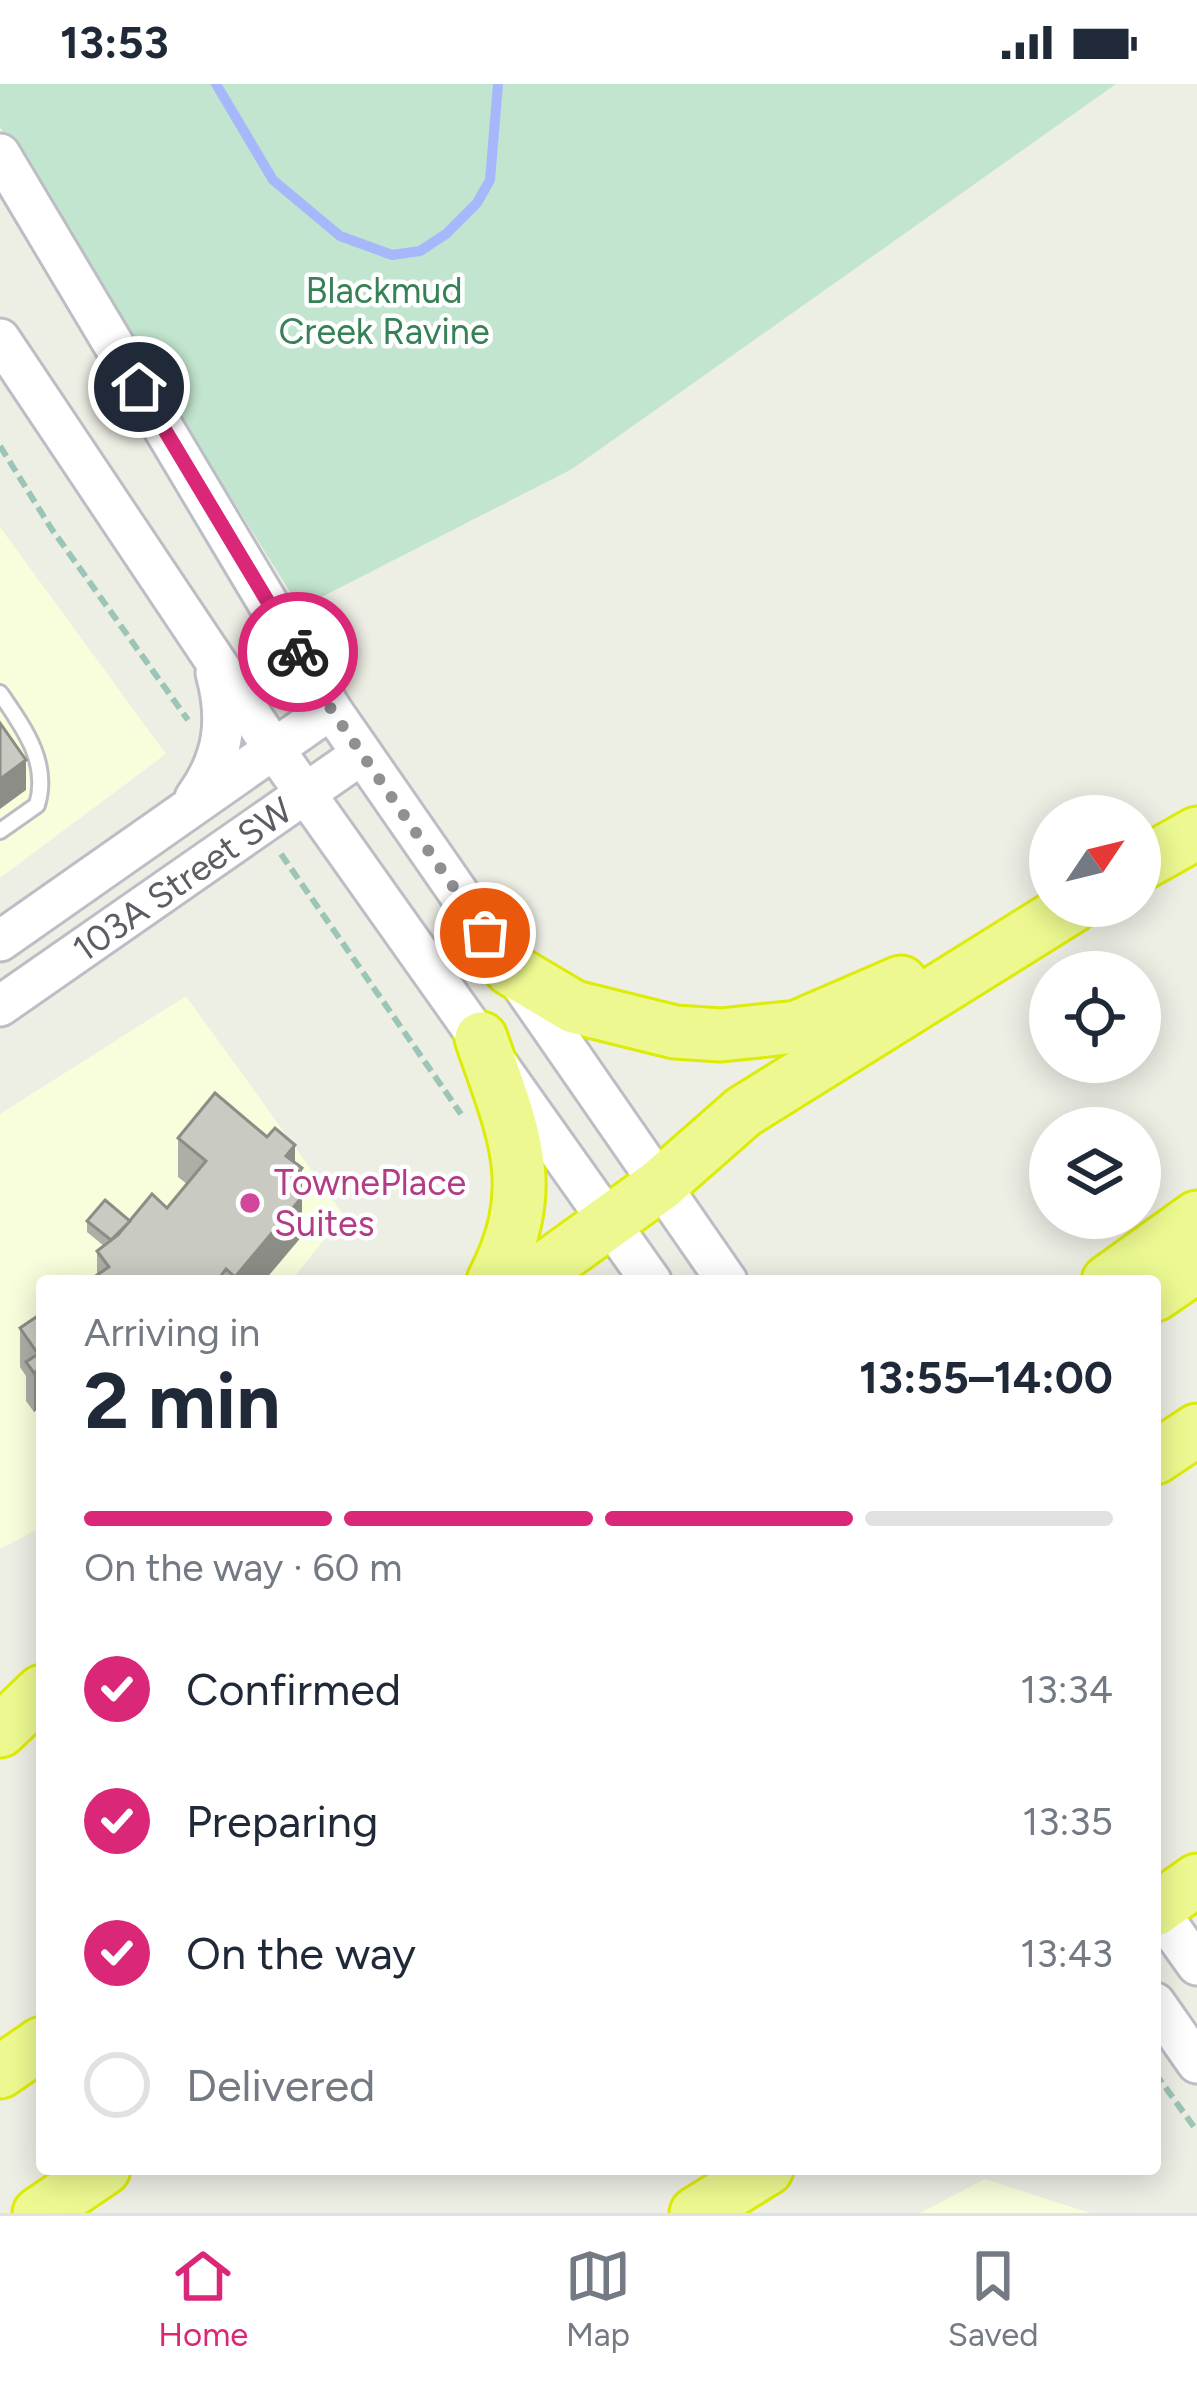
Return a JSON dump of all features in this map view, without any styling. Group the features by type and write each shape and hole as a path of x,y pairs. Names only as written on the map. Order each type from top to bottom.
{"highway":[{"path":"1161,854 1197,833"},
{"path":"510,969 574,1007 674,1032 760,1033 797,1028 1029,924"},
{"path":"535,1275 660,1185 743,1112 1035,927"},
{"path":"481,1038 514,1134 520,1184 517,1228 496,1275"},
{"path":"1116,1275 1197,1217"},
{"path":"1161,1290 1197,1266"},
{"path":"1161,1454 1197,1430"},
{"path":"0,1680 36,1662"},
{"path":"0,1731 36,1697"},
{"path":"0,2072 36,2047"},
{"path":"39,2213 95,2175"},
{"path":"696,2213 757,2175"}],"main road":[{"path":"0,154 331,709 719,1269"},
{"path":"0,339 304,792 646,1275"},
{"path":"187,808 220,756 222,693 212,656"},
{"name":"103A Street SW","path":"0,941 331,709"},
{"name":"103A Street SW","path":"0,1006 362,754"},
{"path":"1166,1901 1197,1965"},
{"path":"1161,2012 1197,2063"}],"lane":[{"path":"0,693 29,739 43,778 37,805 0,831"}],"path":[{"path":"0,446 51,528 196,731"},
{"path":"291,868 466,1123"},
{"path":"1161,2081 1197,2131"}],"shaded area":[{"path":"0,527 166,754 0,878"},
{"path":"186,996 344,1215 296,1275 36,1275 36,1530 0,1549 0,1114"},
{"path":"985,2179 1090,2213 920,2213"}],"green space":[{"name":"Blackmud Creek Ravine","path":"0,84 1116,84 572,469 300,608 0,127"}],"building":[{"path":"0,723 26,760 0,779"},
{"name":"TownePlace Suites","path":"215,1093 267,1137 275,1128 295,1145 286,1156 302,1168 288,1185 302,1197 237,1275 226,1269 222,1275 97,1275 109,1267 97,1251 118,1235 152,1194 167,1208 206,1161 178,1138"},
{"path":"105,1200 130,1221 111,1240 87,1221"},
{"path":"36,1317 36,1351 20,1328"},
{"path":"36,1355 36,1371 34,1373 26,1362"}],"waterway":[{"path":"216,84 273,180 340,236 392,255 420,251 446,234 477,203 490,180 498,84"}],"way so far":[{"path":"298,652 331,709 485,933"}],"place":[{"name":"TownePlace Suites","path":"250,1203"}],"route":[{"path":"139,387 298,652"}]}
